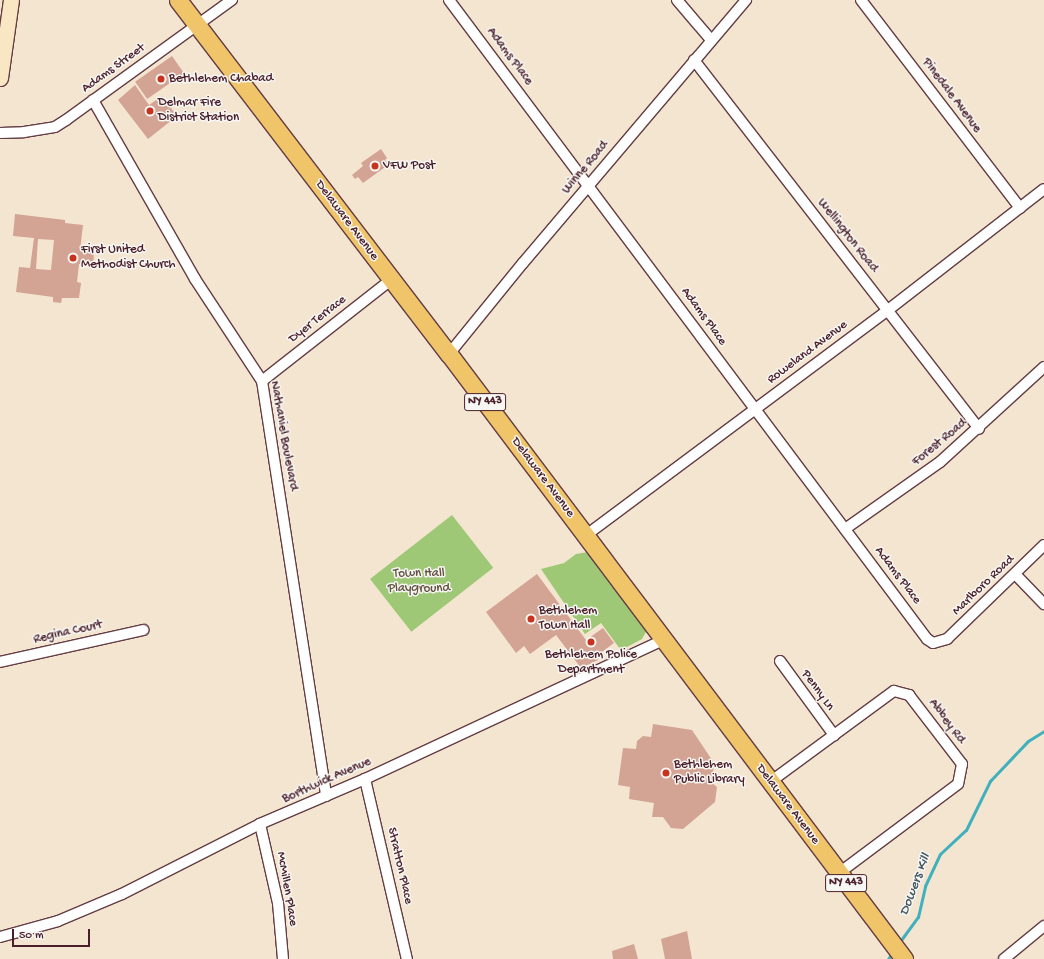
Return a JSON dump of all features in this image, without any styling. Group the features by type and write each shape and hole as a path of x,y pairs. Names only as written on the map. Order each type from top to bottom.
{"main road":[{"path":"0,78 11,0"},
{"name":"Delaware Avenue","path":"178,0 449,354 904,959"}],"street":[{"name":"Adams Street","path":"0,133 24,132 55,126 232,0"},
{"name":"Adams Place","path":"449,0 589,184 754,409 927,639 933,643 939,642"},
{"path":"677,0 711,40"},
{"name":"Winne Road","path":"449,354 589,184 746,0"},
{"name":"Pinedale Avenue","path":"861,0 1020,208"},
{"name":"Wellington Road","path":"694,60 979,429"},
{"name":"Nathaniel Boulevard","path":"93,100 195,279 262,381 326,796"},
{"name":"Roweland Avenue","path":"585,536 888,310 1044,189"},
{"name":"Dyer Terrace","path":"262,381 391,280"},
{"name":"Forest Road","path":"845,529 940,462 979,429 1044,367"},
{"name":"Marlboro Road","path":"939,642 947,639 1044,545"},
{"path":"1015,574 1044,604"},
{"name":"Regina Court","path":"0,662 143,630"},
{"name":"Borthwick Avenue","path":"0,936 58,922 122,894 260,824 326,796 663,640"},
{"name":"Penny Ln","path":"780,661 834,735"},
{"name":"Abbey Rd","path":"770,782 894,691 910,695 962,764 958,784 839,873"},
{"name":"Stratton Place","path":"365,778 407,959"},
{"name":"McMillen Place","path":"260,824 278,903 284,959"},
{"path":"1004,959 1044,926"}],"green space":[{"name":"Town Hall Playground","path":"452,515 493,568 411,632 370,579"},
{"path":"588,552 647,630 642,639 627,647 620,649 601,623 585,634 541,569 564,563 576,554"}],"building":[{"name":"Bethlehem Chabad","path":"172,56 184,73 147,99 135,82"},
{"name":"Delmar Fire District Station","path":"135,85 149,105 162,96 177,116 148,139 118,100"},
{"name":"VFW Post","path":"381,149 387,158 385,160 388,165 363,183 358,177 355,179 352,175 363,166 361,163"},
{"name":"First United Methodist Church","path":"15,214 65,220 65,223 83,225 80,251 94,253 93,266 79,264 77,282 81,283 79,298 62,298 61,303 53,302 53,297 16,292 19,267 30,268 34,238 13,236","holes":["38,239 54,240 51,270 36,269"]},
{"name":"Bethlehem Town Hall","path":"537,574 586,640 603,628 614,643 595,657 598,660 581,668 556,635 530,654 524,646 516,653 486,612"},
{"name":"Bethlehem Public Library","path":"653,724 692,730 714,763 712,783 717,787 715,802 683,829 671,828 663,817 652,817 654,803 629,799 630,787 618,785 623,748 636,749 637,741 643,736 651,737"},
{"path":"687,931 692,959 665,959 661,939"},
{"path":"634,944 638,959 613,959 612,951"}],"waterway":[{"name":"Dowers Kill","path":"901,940 918,917 925,886 940,854 966,830 990,781 1028,741 1044,731"}],"place":[{"name":"Bethlehem Chabad","path":"161,79"},
{"name":"Delmar Fire District Station","path":"150,111"},
{"name":"VFW Post","path":"375,166"},
{"name":"First United Methodist Church","path":"73,258"},
{"name":"Bethlehem Town Hall","path":"531,619"},
{"name":"Bethlehem Police Department","path":"591,642"},
{"name":"Bethlehem Public Library","path":"666,773"}]}
